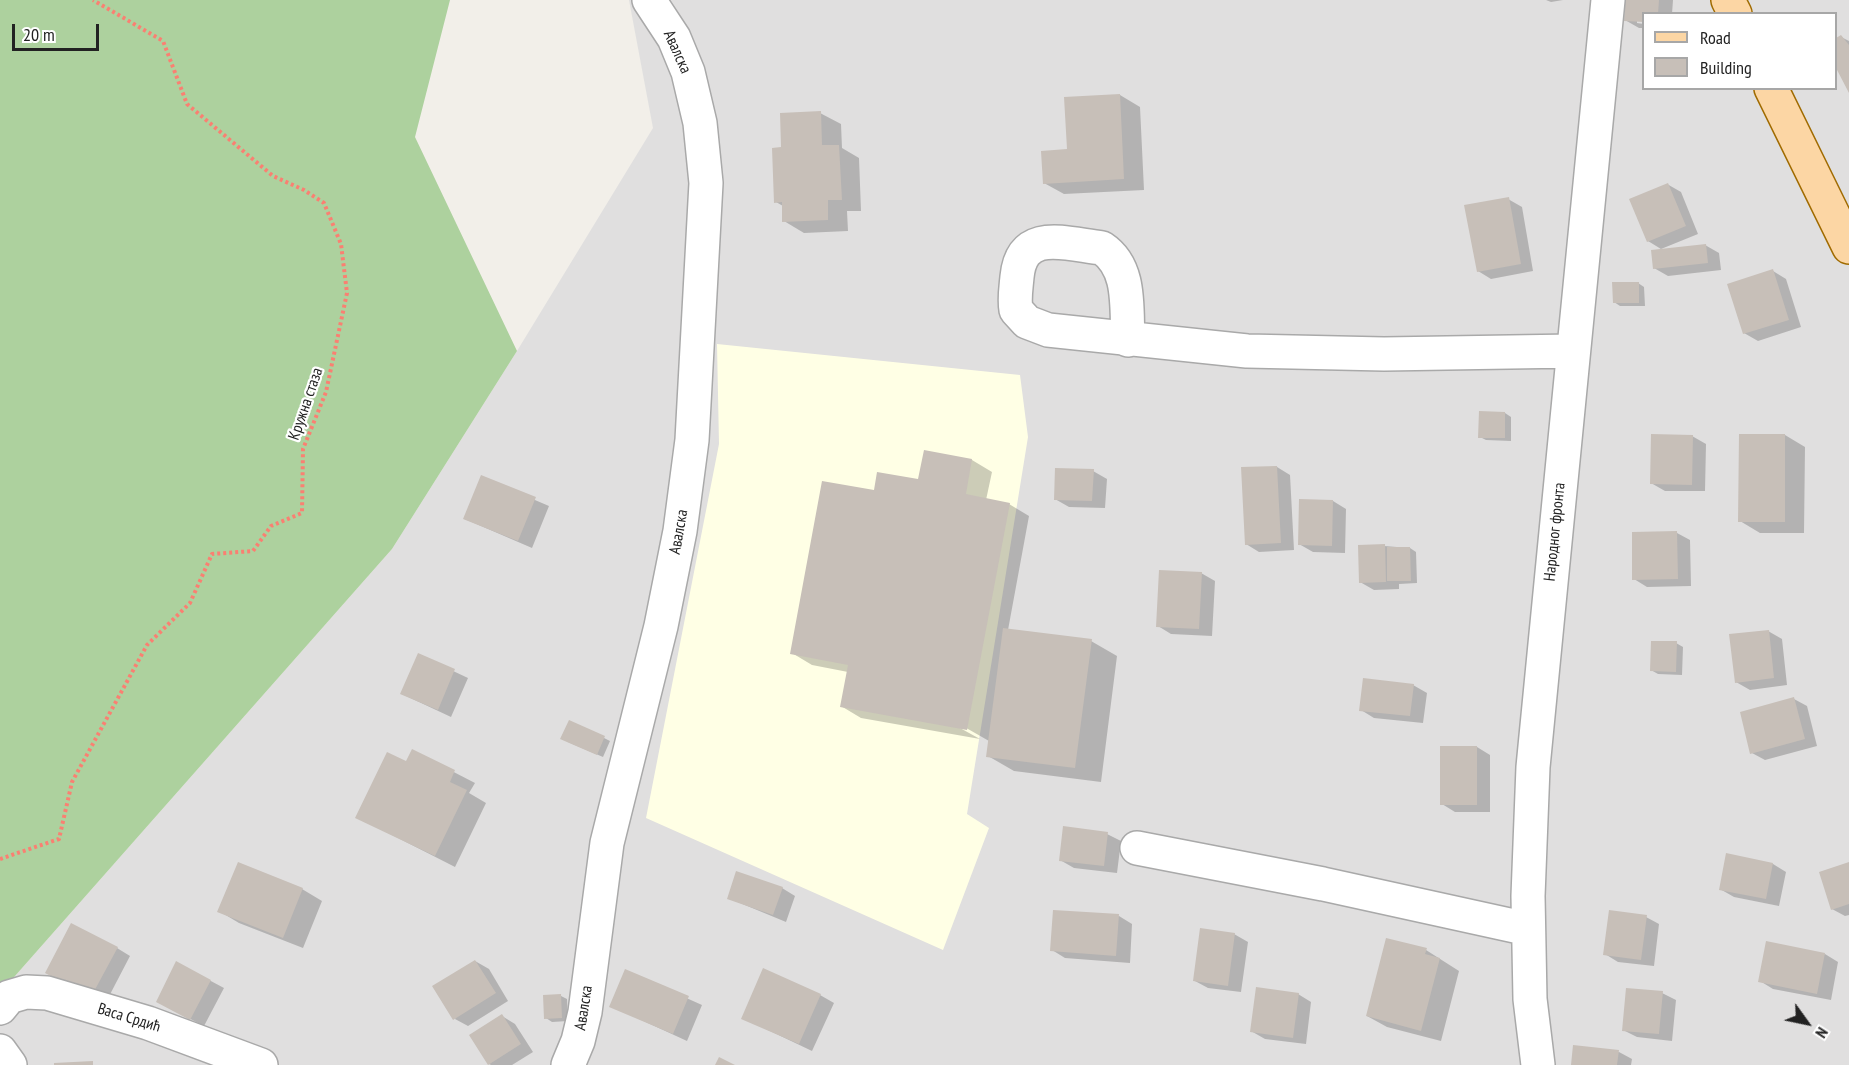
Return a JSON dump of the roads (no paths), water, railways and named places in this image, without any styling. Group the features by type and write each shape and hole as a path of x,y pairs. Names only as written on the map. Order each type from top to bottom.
{"main road":[{"path":"1772,90 1849,247"}],"street":[{"name":"Авалска","path":"568,1065 579,1041 585,1012 607,843 661,626 680,531 692,440 706,183 700,123 688,72 674,38 649,0"},
{"name":"Народног фронта","path":"1538,1065 1530,999 1528,928 1533,767 1608,0"},
{"path":"1128,340 1295,354 1573,351"},
{"path":"1137,848 1323,884 1528,928"},
{"name":"Васа Срдић","path":"0,1008 9,997 18,994 47,993 148,1023 261,1065"},
{"path":"0,1051 10,1065"}]}
